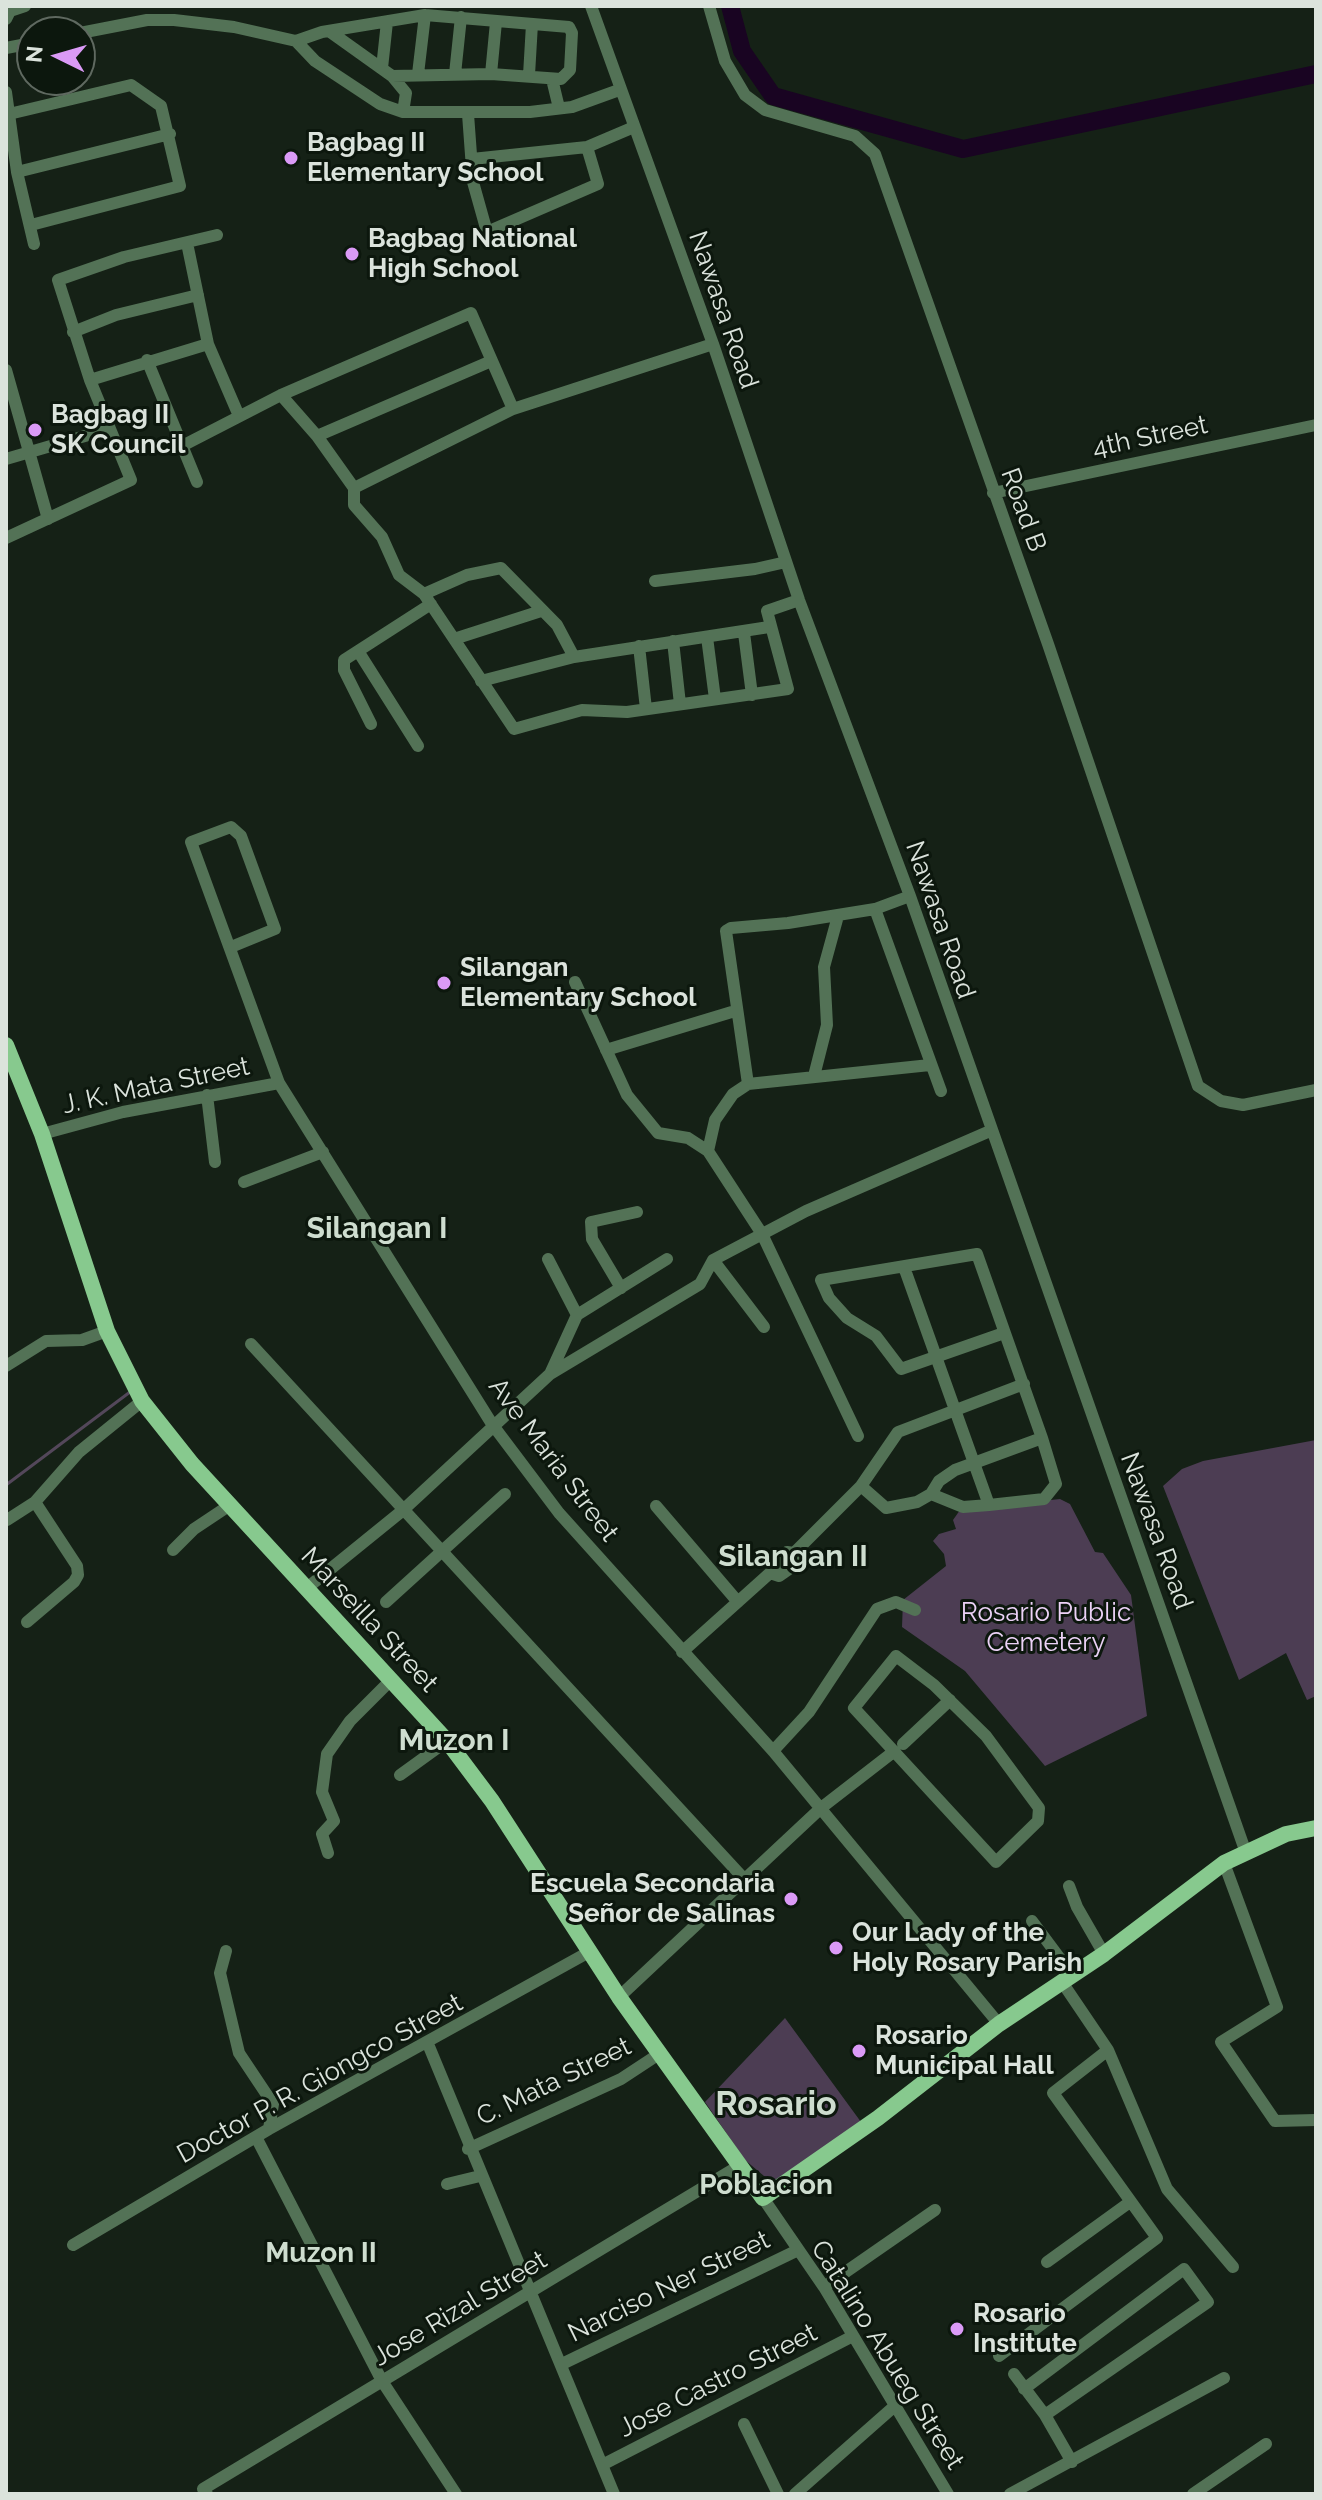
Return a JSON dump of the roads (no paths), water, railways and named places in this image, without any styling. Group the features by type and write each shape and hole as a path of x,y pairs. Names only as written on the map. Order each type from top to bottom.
{"main road":[{"name":"Marseilla Street","path":"6,1045 42,1134 107,1331 142,1401 230,1505 447,1741 492,1801 619,1997 763,2198"},
{"path":"763,2198 878,2118 999,2024 1104,1954 1224,1863 1245,1850 1286,1834 1316,1828"}],"street":[{"path":"6,19 10,11 25,6"},
{"name":"Nawasa Road","path":"591,6 713,344 799,600 910,896 1245,1850"},
{"name":"Road B","path":"709,6 725,61 745,95 765,110 855,136 875,154 1053,657 1198,1086 1221,1101 1243,1105 1316,1090"},
{"path":"418,74 425,15"},
{"path":"96,30 147,20 174,20 234,27 296,41 329,31 425,15 569,27 572,33 570,70 563,78 387,72"},
{"path":"455,74 461,17"},
{"path":"387,22 387,72"},
{"path":"491,74 496,22"},
{"path":"529,75 532,24"},
{"path":"329,31 387,72 406,93 403,112"},
{"path":"296,41 315,61 380,104 403,112 468,114 559,108 619,90"},
{"path":"552,79 559,108"},
{"path":"9,114 131,85 161,106 170,134 180,186 31,225"},
{"path":"6,92 17,172 34,244"},
{"path":"468,114 473,182 487,232 598,184 587,147"},
{"path":"472,159 587,147 634,127"},
{"path":"17,172 170,134"},
{"path":"6,538 131,480 90,380 58,280 124,257 217,235"},
{"path":"187,243 208,344 239,416"},
{"path":"73,332 116,315 198,295"},
{"path":"182,446 281,395 471,313 489,362 513,409"},
{"path":"90,380 147,360 208,344"},
{"path":"354,488 513,409 713,344"},
{"path":"147,360 197,482"},
{"path":"317,436 489,362"},
{"path":"6,370 48,519"},
{"path":"281,395 317,436 354,488 354,505 382,537 399,575 427,599 514,729 582,710 646,709 788,689 767,611 799,600"},
{"name":"4th Street","path":"993,493 1316,425"},
{"path":"6,459 109,429"},
{"path":"655,581 786,562"},
{"path":"371,724 342,665 427,599 467,575 501,568 557,625 574,657"},
{"path":"454,639 541,611"},
{"path":"481,681 574,657 769,627"},
{"path":"744,633 752,695"},
{"path":"707,637 715,699"},
{"path":"673,641 680,704"},
{"path":"639,646 646,709"},
{"path":"358,651 418,746"},
{"name":"Ave Maria Street","path":"231,947 275,929 241,836 231,827 191,842 279,1083 492,1424 559,1513 773,1751 999,2024"},
{"path":"748,1084 724,939 728,929 838,916 875,909 910,896"},
{"path":"875,909 941,1091"},
{"path":"814,1076 827,1025 824,967 838,916"},
{"path":"575,982 627,1095 658,1133 688,1138 708,1151 762,1234 858,1436"},
{"path":"606,1050 735,1011"},
{"path":"708,1151 715,1120 733,1094 748,1084 930,1065"},
{"name":"J. K. Mata Street","path":"42,1134 207,1095 279,1083"},
{"path":"207,1095 215,1162"},
{"path":"307,1588 402,1511 492,1424 550,1374 700,1284 713,1260 806,1211 990,1131"},
{"path":"244,1182 323,1152"},
{"path":"621,1288 592,1239 591,1222 637,1212"},
{"path":"931,1494 963,1507 989,1505 1044,1499 1056,1484 977,1254 821,1280 822,1287 847,1318 876,1336 901,1369 1004,1333"},
{"path":"548,1259 577,1315"},
{"path":"550,1374 577,1315 667,1259"},
{"path":"713,1260 764,1327"},
{"path":"904,1267 989,1505"},
{"path":"6,1366 46,1341 82,1340 107,1331"},
{"path":"251,1344 746,1881"},
{"path":"682,1652 770,1573 779,1559 787,1552 794,1553 861,1486 898,1432 1024,1384"},
{"path":"7,1520 35,1502 79,1452 142,1401"},
{"path":"861,1486 886,1508 917,1502 931,1494 939,1481 976,1462 1042,1438"},
{"path":"386,1602 505,1494"},
{"path":"27,1622 74,1582 78,1575 77,1566 35,1502"},
{"path":"173,1550 194,1529 230,1505"},
{"path":"656,1506 738,1602"},
{"path":"773,1751 809,1712 877,1609 896,1602 915,1610"},
{"path":"896,1656 950,1700 986,1736 1039,1808 1038,1821 996,1862 892,1753 854,1708 896,1656"},
{"path":"328,1853 322,1834 334,1821 322,1792 327,1754 350,1721 392,1679"},
{"path":"903,1744 950,1700"},
{"path":"400,1775 447,1741"},
{"path":"619,1997 821,1808 892,1753"},
{"path":"1224,1863 1277,2007 1221,2042 1275,2121 1316,2120"},
{"path":"1069,1886 1077,1907 1104,1954"},
{"path":"1032,1921 1108,2050 1167,2189 1233,2267"},
{"path":"226,1951 220,1973 239,2053 273,2104 269,2129"},
{"name":"Doctor P. R. Giongco Street","path":"73,2245 269,2129 428,2044 589,1952"},
{"path":"428,2044 468,2149 562,2364 614,2494"},
{"path":"999,2356 1157,2238 1053,2093 1108,2050"},
{"name":"C. Mata Street","path":"468,2149 621,2079 659,2054"},
{"path":"256,2137 382,2381 456,2494"},
{"name":"Jose Rizal Street","path":"205,2492 382,2381 739,2166"},
{"path":"447,2184 480,2176"},
{"name":"Catalino Abueg Street","path":"763,2198 796,2251 824,2287 897,2404 948,2494"},
{"path":"1047,2262 1130,2202"},
{"path":"824,2287 935,2210"},
{"name":"Narciso Ner Street","path":"562,2364 796,2251"},
{"path":"1024,2389 1184,2269 1208,2302 1045,2415"},
{"name":"Jose Castro Street","path":"602,2465 853,2336"},
{"path":"1014,2374 1045,2415 1072,2462"},
{"path":"1010,2494 1224,2378"},
{"path":"795,2494 897,2404"},
{"path":"744,2424 778,2494"},
{"path":"1193,2494 1266,2444"},
{"path":"1033,2483 1042,2494"}],"waterway":[{"path":"730,6 742,51 773,96 963,149 1316,74"},
{"path":"6,1485 130,1392"}],"place":[{"name":"Bagbag II Elementary School","path":"291,158"},
{"name":"Bagbag National High School","path":"352,254"},
{"name":"Bagbag II SK Council","path":"35,430"},
{"name":"Silangan Elementary School","path":"444,983"},
{"name":"Escuela Secondaria Señor de Salinas","path":"791,1899"},
{"name":"Our Lady of the Holy Rosary Parish","path":"836,1948"},
{"name":"Rosario Municipal Hall","path":"859,2051"},
{"name":"Rosario Institute","path":"957,2329"}],"district":[{"name":"Silangan I","path":"377,1229"},
{"name":"Silangan II","path":"793,1557"},
{"name":"Muzon I","path":"454,1741"},
{"name":"Rosario","path":"776,2105"},
{"name":"Poblacion","path":"766,2186"},
{"name":"Muzon II","path":"321,2254"}],"park label":[{"name":"Rosario Public Cemetery","path":"1046,1628"}]}
